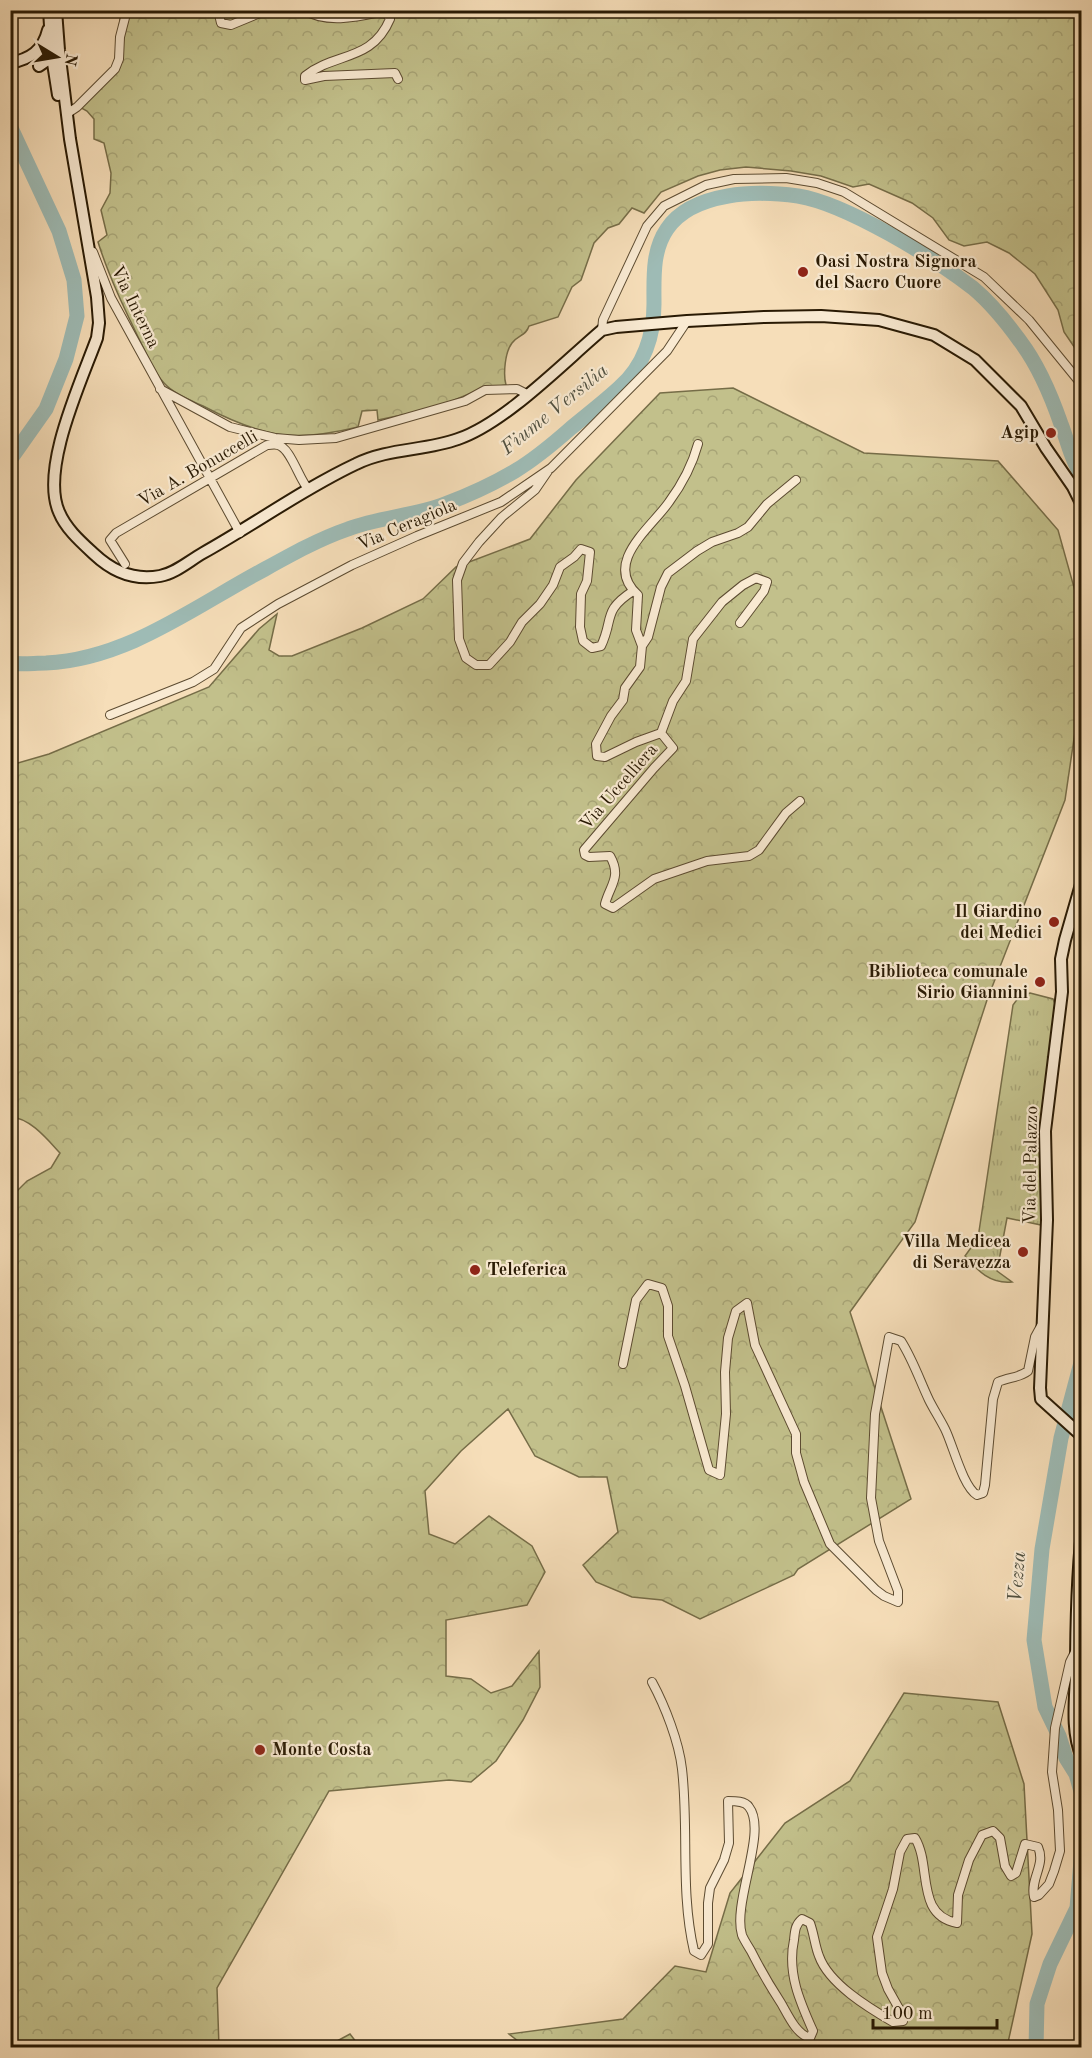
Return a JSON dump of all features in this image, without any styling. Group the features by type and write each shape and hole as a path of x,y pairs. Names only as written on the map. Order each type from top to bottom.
{"main road":[{"path":"53,16 56,81 62,113 70,133"},
{"path":"15,62 37,51 44,42 53,16"},
{"path":"37,51 56,55"},
{"path":"56,55 65,93 97,297 99,323 97,338 55,462 54,492 59,512 69,529 110,567 135,578 161,576 171,572 357,463 456,440 475,432 527,394 602,330 687,321 821,316 879,320 934,335 975,360 1021,406 1046,448 1077,490 1082,505"},
{"path":"39,66 56,55"},
{"path":"15,62 39,66 49,72 56,81"},
{"name":"Via del Palazzo","path":"1079,1434 1041,1399 1040,1372 1047,1220 1046,1131 1062,992 1061,959 1082,881"},
{"path":"1082,1531 1077,1582 1075,1721 1078,1750 1082,1757"}],"street":[{"path":"68,112 77,107 115,69 119,59 120,37 127,10"},
{"path":"218,10 221,23 231,25 267,10"},
{"path":"304,10 313,16 350,18 381,12 386,13 390,19 375,43 351,56 316,67 304,76 305,81 324,76 395,73 398,79"},
{"path":"602,330 603,320 647,226 664,206 706,185 734,179 786,178 818,183 844,192 984,277 1029,320 1082,385"},
{"name":"Via Interna","path":"87,237 111,298 240,533"},
{"name":"Via Ceragiola","path":"110,715 193,682 214,669 241,628 263,612 352,565 501,502 551,468 667,351 687,321"},
{"path":"160,389 230,427 275,438 299,440 336,438 465,401 485,390 518,389 527,394"},
{"name":"Via Uccelliera","path":"698,444 693,465 682,484 630,550 625,572 627,582 638,595 636,630 642,646 640,667 625,688 623,700 611,716 596,744 597,756 605,757 661,733 673,748 584,850 585,855 589,857 610,856 615,865 615,879 605,904 613,908 654,879 707,861 749,856 759,850 786,813 800,801"},
{"name":"Via A. Bonuccelli","path":"125,564 110,540 116,533 267,445 279,445 286,450 304,486 309,490"},
{"path":"551,468 535,490 502,518 463,563 457,580 459,639 466,658 476,665 489,665 498,657 522,622 540,604 553,585 560,567 581,549 590,552 587,580 581,594 580,627 583,641 592,648 601,646 606,635 608,618 618,601 633,591"},
{"path":"642,646 648,637 661,586 668,573 697,551 748,527 767,504 796,480"},
{"path":"661,733 673,701 686,681 693,639 722,602 743,585 756,578 767,582 764,591 740,623"},
{"path":"624,1365 636,1300 648,1284 662,1288 668,1306 668,1336 685,1386 708,1470 720,1475 726,1414 725,1372 728,1338 736,1311 747,1303 755,1345 796,1434 796,1453 804,1482 830,1544 876,1590 897,1602 898,1591 879,1541 871,1498 875,1414 889,1337 901,1341 909,1353 964,1477 972,1492 977,1495 983,1493 987,1475 993,1399 998,1382 1006,1378 1021,1377 1028,1371 1035,1337 1043,1322"},
{"path":"652,1682 663,1707 682,1767 686,1856 685,1896 694,1952 701,1955 708,1944 710,1888 729,1844 728,1801 742,1802 749,1806 753,1816 754,1830 742,1903 740,1922 742,1935 766,1981 786,2012 802,2036 810,2038 813,2031 800,2002 792,1969 792,1946 797,1923 802,1919 810,1923 819,1956 834,1978 876,2012 893,2022 903,2021 902,2014 882,1973 877,1937 893,1889 900,1852 907,1839 915,1838 919,1845 925,1883 931,1903 937,1914 945,1921 957,1923 958,1895 969,1860 982,1835 993,1831 1000,1838 1005,1866 1011,1876 1016,1873 1025,1844 1038,1847 1042,1855 1034,1880 1034,1897 1039,1895 1048,1884 1057,1862 1060,1838 1056,1790 1052,1772 1055,1728 1070,1662 1076,1651"}],"green space":[{"path":"121,11 1081,11 1081,357 1064,332 1058,310 1035,274 1009,253 987,242 964,246 949,240 933,218 912,203 869,184 853,187 821,176 746,167 720,170 698,176 661,192 644,213 632,208 619,224 608,228 594,243 581,280 572,287 558,317 529,326 526,332 512,343 505,363 506,385 481,389 435,408 378,420 377,410 362,411 358,427 335,432 296,436 243,425 182,396 160,379 123,306 98,242 107,235 101,210 110,193 111,173 104,143 94,139 94,119 87,111 76,105 115,64"},
{"path":"733,388 864,453 998,461 1058,530 1082,616 1081,691 1065,800 987,1000 915,1222 850,1312 911,1499 798,1569 794,1575 700,1619 662,1600 632,1597 596,1582 583,1565 618,1532 607,1477 579,1477 535,1456 508,1409 461,1451 425,1491 429,1534 455,1544 489,1516 532,1546 545,1572 527,1605 446,1620 446,1676 471,1679 491,1693 512,1686 539,1651 540,1687 523,1720 496,1761 471,1782 449,1780 329,1791 217,1988 219,2047 11,2047 10,1198 27,1181 51,1168 60,1153 31,1125 11,1117 11,765 49,754 209,687 259,629 277,614 269,650 279,656 292,656 362,628 423,599 456,567 530,539 576,480 660,393"},
{"path":"1030,993 1053,999 1055,1004 1041,1133 1041,1225 1007,1218 997,1271 1012,1282 1004,1282 985,1275 965,1256 978,1238 1013,1005 1019,997"},
{"path":"904,1693 998,1702 1024,1784 1032,1934 1007,2047 527,2048 509,2034 623,2019 675,1966 706,1972 730,1893 785,1823 850,1781"},
{"path":"350,2034 360,2047 326,2047"}],"waterway":[{"name":"Fiume Versilia","path":"10,126 59,231 74,280 77,316 66,359 46,409 10,460"},
{"name":"Fiume Versilia","path":"10,663 46,663 105,652 160,628 327,537 360,525 445,504 507,476 544,451 628,379 641,360 650,338 654,316 656,256 662,237 686,210 728,196 772,194 798,196 818,201 889,234 936,262 973,288 1004,320 1033,360 1049,392 1072,457 1082,476"},
{"name":"Vezza","path":"1082,1359 1061,1438 1042,1549 1034,1640 1045,1707 1059,1736 1066,1758 1076,1774 1082,1795"},
{"name":"Vezza","path":"1036,2048 1037,2004 1050,1964 1077,1908 1082,1849"}],"place":[{"name":"Oasi Nostra Signora del Sacro Cuore","path":"803,272"},
{"name":"Agip","path":"1051,433"},
{"name":"Il Giardino dei Medici","path":"1054,922"},
{"name":"Biblioteca comunale Sirio Giannini","path":"1040,982"},
{"name":"Villa Medicea di Seravezza","path":"1023,1252"},
{"name":"Teleferica","path":"475,1270"},
{"name":"Monte Costa","path":"260,1750"}]}
